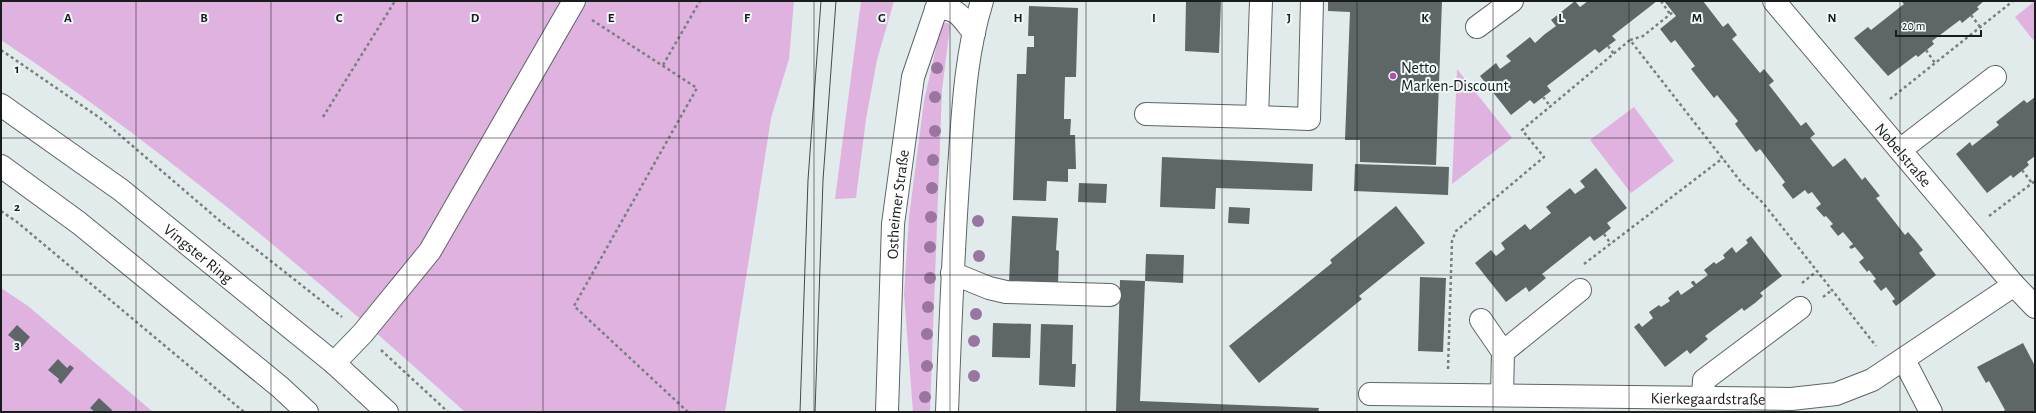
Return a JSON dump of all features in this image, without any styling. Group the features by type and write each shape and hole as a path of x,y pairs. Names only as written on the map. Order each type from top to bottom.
{"main road":[{"path":"947,412 952,273 965,83 974,32 982,1"},
{"path":"1257,117 1262,1"},
{"path":"1146,114 1309,119 1312,1"},
{"path":"1477,27 1512,1"},
{"name":"Nobelstraße","path":"1774,1 2014,285 2035,306"},
{"path":"334,363 363,333 430,251 573,3"},
{"path":"938,5 954,10 974,32"},
{"name":"Ostheimer Straße","path":"887,412 892,224 913,76 938,5"},
{"path":"1900,150 1995,78"},
{"name":"Vingster Ring","path":"1,105 121,190 334,363 387,412"},
{"path":"1,166 79,223 280,387 307,412"},
{"path":"952,273 989,288 1006,292 1110,295"},
{"name":"Kierkegaardstraße","path":"1370,394 1502,395 1569,404 1703,398 1748,405 1836,394 1872,380 2014,285"},
{"path":"1503,352 1580,290"},
{"path":"1703,398 1704,380 1800,308"},
{"path":"1481,320 1503,352 1502,395"},
{"path":"1904,360 1931,412"}],"path":[{"path":"323,118 395,1"},
{"path":"663,65 700,1"},
{"path":"1447,395 1452,241 1456,231 1544,157 1522,130 1630,40 1643,36 1672,13 1661,1"},
{"path":"1870,114 2013,1"},
{"path":"573,3 697,88 574,306 688,412"},
{"path":"1971,15 1980,27"},
{"path":"1630,40 1741,182 1764,203 1817,271"},
{"path":"1608,46 1614,54"},
{"path":"1,50 100,118 220,221 363,333 448,412"},
{"path":"1926,50 1935,63"},
{"path":"1543,97 1551,107"},
{"path":"1581,267 1723,158"},
{"path":"2022,170 2032,183"},
{"path":"1969,231 2035,181"},
{"path":"1,212 17,222 244,412"},
{"path":"1604,234 1611,244"}],"shaded area":[{"path":"1,1 794,1 789,59 771,118 725,412 465,412 354,313 240,217 122,126 1,40"},
{"path":"861,1 894,1 877,60 866,119 856,198 835,199"},
{"path":"2035,1 2035,39 2033,40 2015,17"},
{"path":"945,23 948,23 950,26 942,90 930,412 913,412 904,294 909,217 924,101 938,39 942,26"},
{"path":"1457,69 1512,138 1452,184"},
{"path":"1634,107 1674,161 1631,193 1590,140"},
{"path":"1,288 28,306 153,412 1,412"}],"building":[{"path":"1186,1 1221,1 1219,53 1185,51"},
{"name":"Netto Marken-Discount","path":"1328,1 1442,1 1436,165 1360,162 1360,140 1345,140 1350,12 1328,11"},
{"path":"1575,1 1580,7 1588,1 1657,1 1612,36 1616,40 1599,53 1595,49 1547,86 1551,91 1534,104 1530,100 1511,115 1480,76 1496,63 1500,69 1511,61 1506,56 1530,37 1535,43 1556,26 1551,20"},
{"path":"1664,1 1703,1 1723,27 1728,23 1737,35 1732,39 1760,73 1764,69 1774,81 1769,85 1801,126 1806,122 1815,134 1810,138 1833,167 1845,158 1862,180 1865,177 1880,196 1876,198 1905,235 1908,232 1923,250 1919,253 1936,275 1896,306 1892,301 1895,299 1886,287 1881,291 1873,281 1876,279 1869,270 1867,272 1859,262 1864,258 1855,247 1851,249 1849,247 1853,244 1843,232 1838,236 1830,226 1833,224 1816,208 1821,204 1812,192 1808,194 1805,190 1793,199 1782,185 1785,182 1760,149 1756,152 1735,124 1738,121 1717,95 1714,98 1691,69 1695,66 1675,40 1671,43 1660,29 1676,16"},
{"path":"1901,1 1984,1 1977,7 1979,9 1962,23 1960,20 1932,41 1934,44 1918,57 1916,55 1888,76 1854,38 1868,27 1871,30 1904,4"},
{"path":"1029,6 1078,8 1076,77 1065,77 1064,115 1064,119 1071,119 1070,135 1075,135 1076,169 1068,169 1068,182 1047,181 1046,201 1013,200 1017,74 1026,74 1027,47 1034,47 1034,36 1028,36"},
{"path":"2035,97 2035,156 2027,162 2029,165 2013,178 2011,175 1987,193 1956,154 1970,142 1972,146 1999,125 1996,122 2024,100 2027,103"},
{"path":"1162,157 1313,164 1312,191 1216,188 1215,209 1160,207"},
{"path":"1355,164 1449,167 1448,195 1354,191"},
{"path":"1596,168 1627,208 1607,223 1611,228 1604,234 1594,241 1590,236 1542,274 1546,278 1529,292 1526,287 1506,302 1475,263 1491,250 1496,256 1505,249 1501,243 1525,224 1530,230 1551,213 1546,207 1570,188 1575,194 1585,187 1580,181"},
{"path":"1079,183 1107,184 1106,203 1078,202"},
{"path":"1396,206 1425,243 1359,296 1362,299 1259,383 1229,346 1332,263 1330,260"},
{"path":"1229,207 1250,208 1249,224 1228,223"},
{"path":"1012,216 1058,218 1056,250 1059,251 1058,284 1009,282"},
{"path":"1751,236 1782,276 1760,293 1763,296 1755,303 1744,311 1742,308 1705,336 1708,339 1690,354 1687,350 1665,367 1634,327 1639,323 1642,327 1653,318 1649,312 1659,305 1661,307 1670,301 1668,298 1678,290 1681,295 1694,286 1691,283 1692,281 1696,284 1708,275 1704,270 1714,262 1716,264 1725,258 1723,255 1732,247 1736,253 1748,243 1746,240"},
{"path":"1146,254 1184,255 1183,283 1145,281"},
{"path":"1420,277 1446,278 1443,352 1418,351"},
{"path":"1120,280 1145,281 1140,401 1319,408 1318,412 1116,412"},
{"path":"993,323 1031,324 1030,358 992,357"},
{"path":"1041,324 1073,325 1072,364 1076,364 1075,387 1039,385"},
{"path":"17,325 30,337 20,349 16,345 18,343 8,335"},
{"path":"2023,343 2035,366 2035,412 2002,412 2005,410 1989,381 1986,383 1977,367"},
{"path":"58,359 67,368 70,365 74,368 61,384 58,381 59,379 48,370"},
{"path":"99,398 112,410 111,412 95,412 90,408"}],"tram line":[{"path":"800,412 808,180 821,1"},
{"path":"815,412 823,180 836,1"}],"place":[{"name":"Netto Marken-Discount","path":"1393,76"}]}
